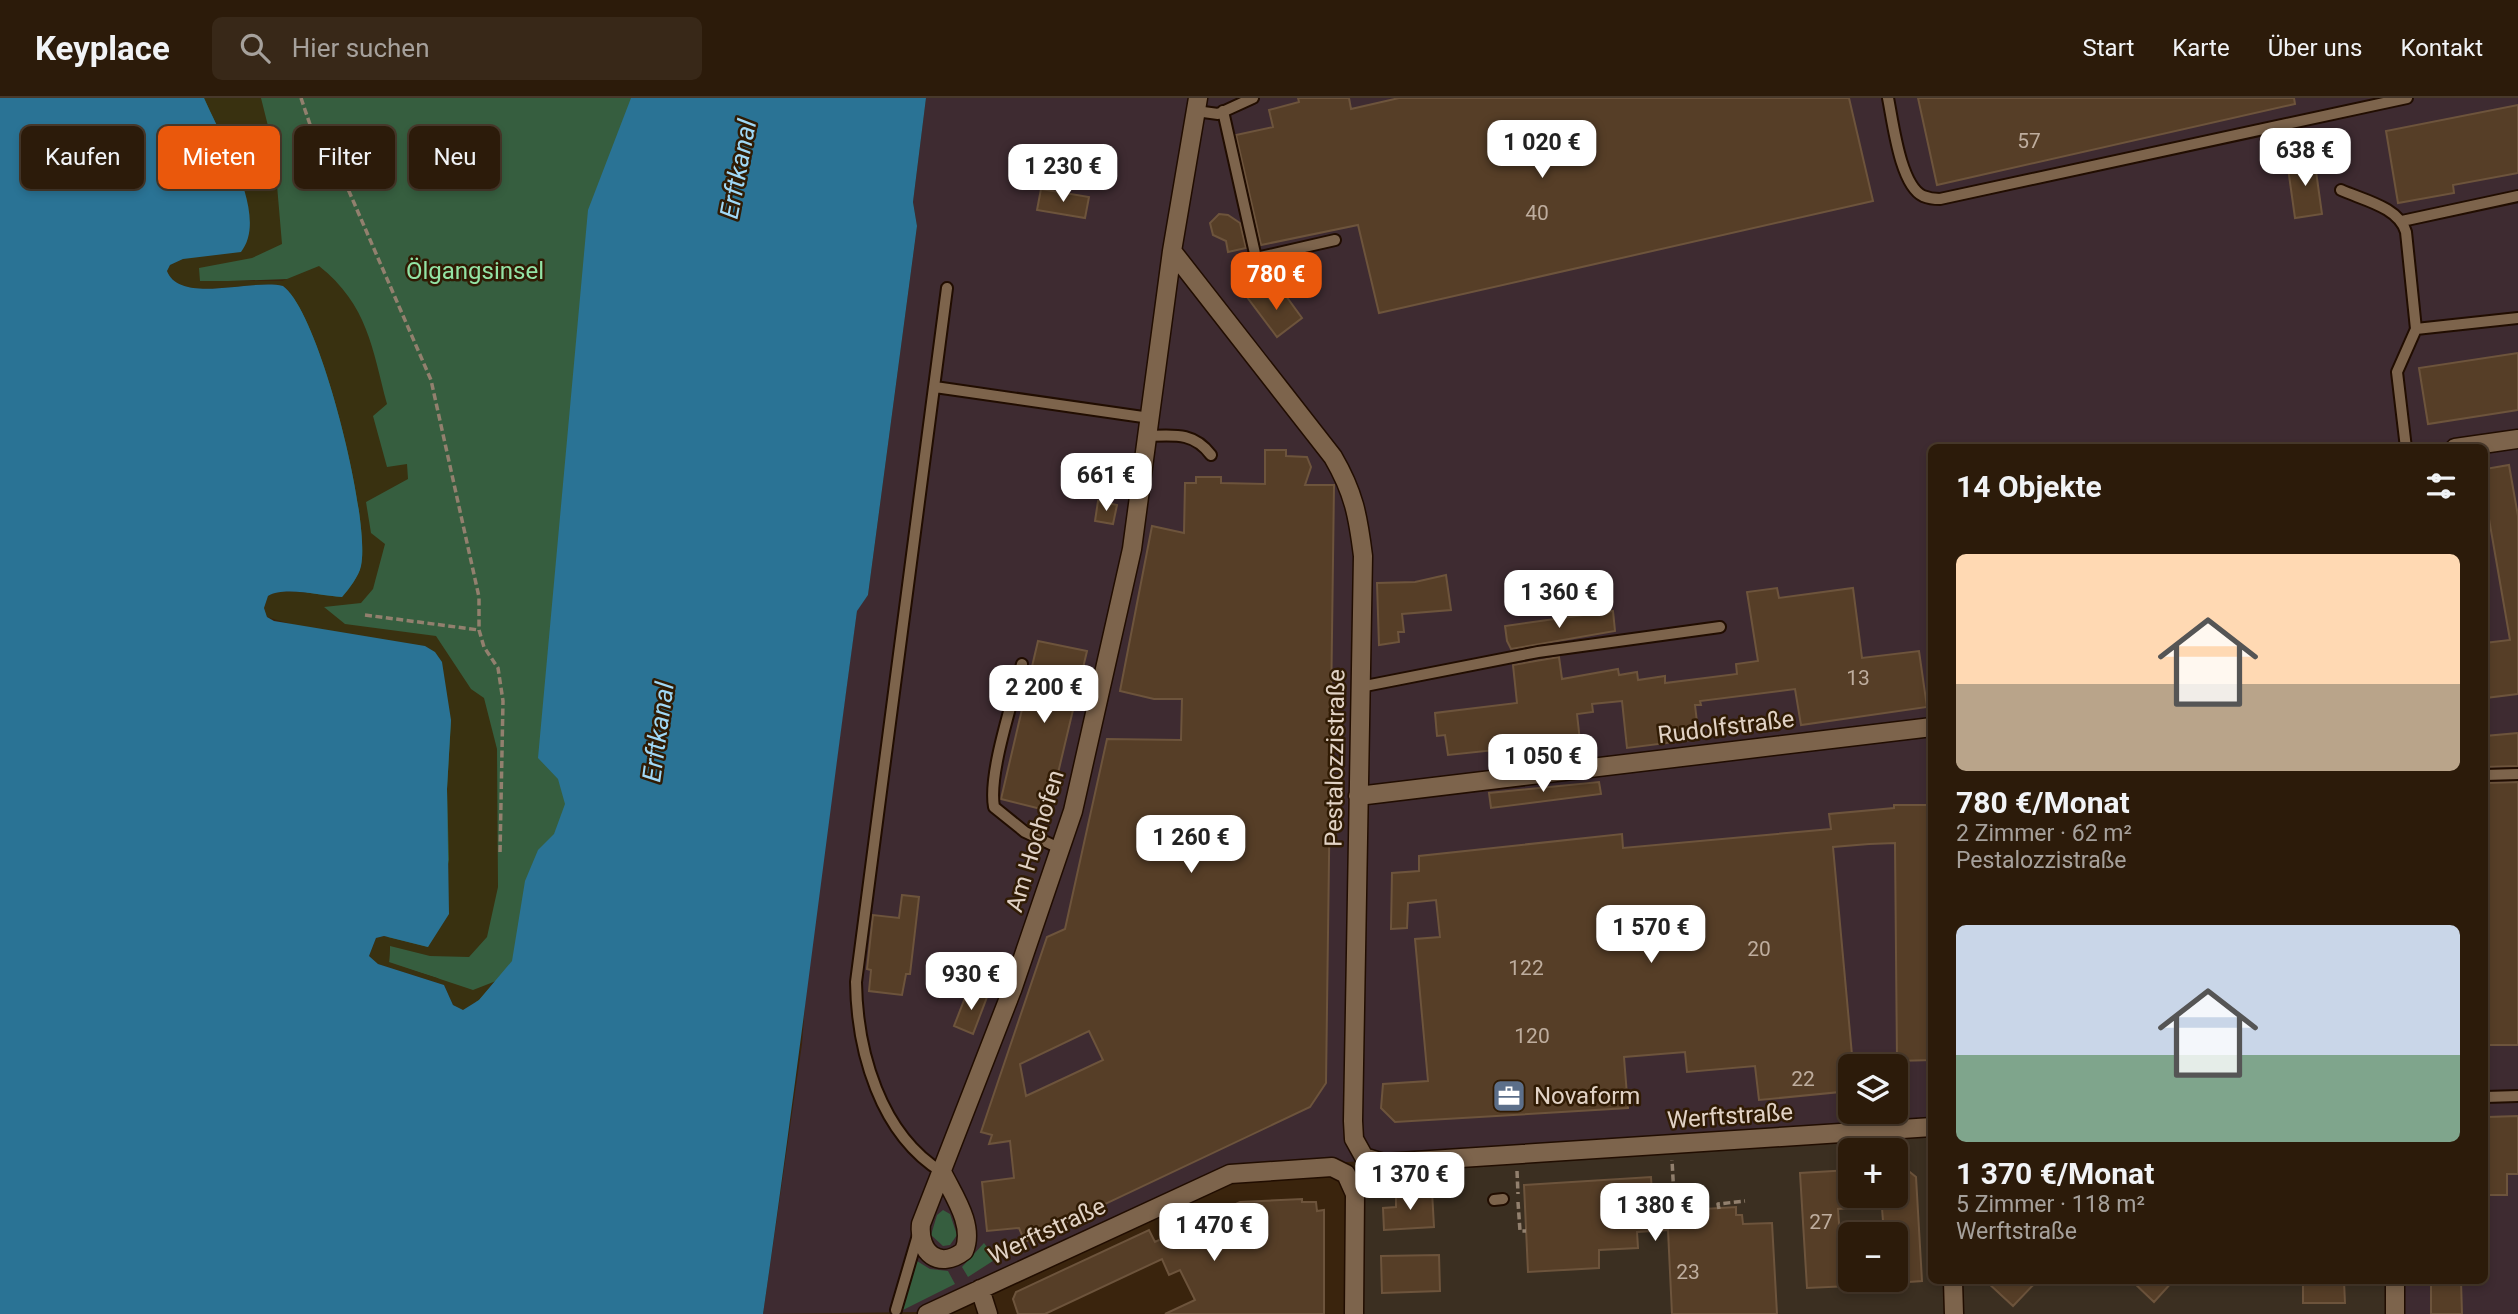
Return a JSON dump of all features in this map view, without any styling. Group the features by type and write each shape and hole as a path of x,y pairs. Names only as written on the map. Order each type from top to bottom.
{"street":[{"name":"Am Hochofen","path":"921,1224 1016,978 1073,811 1132,549 1172,251 1197,105"},
{"name":"Pestalozzistraße","path":"1172,251 1333,457 1350,486 1357,509 1363,556 1353,1121 1354,1139 1364,1157"},
{"path":"2483,444 2518,439"},
{"name":"Rudolfstraße","path":"1358,796 1928,727"},
{"name":"Werftstraße","path":"1364,1157 1384,1163 1928,1127"},
{"path":"1354,1314 1355,1194 1346,1174 1364,1157"},
{"name":"Werftstraße","path":"927,1314 1230,1174 1332,1167 1346,1174"},
{"path":"921,1224 920,1237 930,1257 950,1259 964,1251 968,1240 967,1229 942,1172"},
{"path":"1953,1284 1954,1314"},
{"path":"2395,1284 2395,1314"},
{"path":"981,1289 988,1314"}],"lane":[{"path":"1197,105 1223,111 1253,98"},
{"path":"1888,98 1905,172 1912,186 1923,196 1940,200 2407,98"},
{"path":"1223,111 1256,258 1335,240"},
{"path":"2341,190 2393,213 2402,221 2406,232 2416,329 2397,372 2406,444"},
{"path":"2402,221 2518,196"},
{"path":"942,1172 915,1153 886,1108 862,1046 856,982 947,288"},
{"path":"2416,329 2518,318"},
{"path":"934,387 1150,418"},
{"path":"1148,436 1185,435 1202,442 1211,455"},
{"path":"1360,687 1538,652 1720,627"},
{"path":"1022,664 992,795 994,807 1025,832 1061,849"},
{"path":"2488,775 2518,774"},
{"path":"2488,1097 2518,1096"},
{"path":"896,1310 921,1224"}],"path":[{"path":"301,98 318,148 348,189 431,380 479,597 480,630 484,647 498,668 503,701 500,853"},
{"path":"365,615 480,630"},
{"path":"1653,1213 1674,1198 1672,1164"},
{"path":"1517,1178 1520,1231 1526,1231"},
{"path":"1719,1209 1718,1204 1745,1201"}],"shaded area":[{"path":"926,98 2518,98 2518,1314 2398,1314 2397,1284 2488,1284 2488,444 1928,444 1928,1124 1225,1170 920,1312 763,1314 802,1044 807,977 857,610 868,595 917,226 913,202"},
{"path":"1928,1126 1928,1284 2397,1284 2398,1314 1354,1314 1355,1161"}],"green space":[{"name":"Ölgangsinsel","path":"194,98 672,98 588,756 499,1016 437,978 389,963 390,946 308,620 289,279 200,282 189,266 191,189 280,189 280,126 193,126"},
{"path":"943,1210 950,1214 957,1235 950,1245 943,1246 931,1235 937,1215"},
{"path":"984,1243 996,1259 968,1277 962,1267"},
{"path":"917,1261 930,1269 948,1271 955,1284 901,1311"}],"sand":[{"path":"204,98 261,98 268,126 217,126"},
{"path":"241,189 277,189 282,244 252,258 199,268 200,281 282,281 319,266 348,296 366,329 387,404 373,416 387,467 407,464 408,479 366,502 371,533 385,544 373,589 361,603 324,607 345,624 436,636 471,689 484,698 497,749 498,887 487,937 469,957 430,956 390,946 389,962 473,990 496,981 479,1000 463,1011 453,1005 444,985 378,964 369,956 376,938 384,936 428,947 449,860 447,789 451,720 294,625 267,617 264,608 268,596 275,593 304,592 342,597 356,578 361,565 362,541 358,506 340,419 327,374 297,304 283,286 270,284 202,289 186,287 174,281 167,271 170,265 183,259"}],"water":[{"name":"Erftkanal","path":"0,98 204,98 217,126 158,126 158,189 243,189 250,218 248,236 241,252 183,259 170,265 167,271 174,281 186,287 202,289 270,284 283,286 297,304 312,335 327,374 350,464 362,542 361,566 342,597 304,592 275,593 268,596 264,608 267,617 274,621 425,646 435,652 442,662 451,720 447,789 449,914 428,947 384,936 376,938 369,956 378,964 444,985 453,1005 463,1010 479,1000 512,961 525,881 538,850 554,834 565,804 558,779 538,758 588,210 631,98 926,98 913,202 917,226 868,595 857,611 763,1314 0,1314"}],"building":[{"path":"1298,98 1349,98 1351,109 1399,98 1849,98 1873,201 1379,313 1358,225 1261,245 1236,135 1273,127 1269,110 1299,102"},
{"path":"1918,98 2294,98 2295,104 1937,185"},
{"path":"2518,105 2518,173 2453,185 2454,193 2398,203 2386,131"},
{"path":"2314,157 2322,214 2295,218 2287,161"},
{"path":"1041,189 1089,197 1085,218 1037,210"},
{"path":"1219,214 1228,215 1240,223 1246,248 1228,252 1226,241 1213,235 1210,223"},
{"path":"1264,292 1271,301 1283,292 1302,318 1277,337 1247,297"},
{"path":"2518,353 2518,410 2428,424 2419,368"},
{"path":"1265,450 1286,450 1286,456 1307,457 1311,467 1305,485 1334,485 1326,1083 1310,1107 1025,1242 1019,1228 987,1231 982,1182 1014,1178 1010,1141 989,1144 992,1135 981,1132 1047,937 1065,929 1107,739 1181,740 1182,699 1154,699 1120,691 1152,526 1184,533 1185,483 1196,483 1196,477 1221,477 1221,483 1265,484","holes":["1089,1031 1103,1060 1026,1096 1020,1064"]},
{"path":"2509,465 2518,516 2518,694 2488,698 2488,643 2510,640 2488,513 2488,468"},
{"path":"1098,501 1117,505 1113,524 1095,521"},
{"path":"1446,575 1451,610 1402,614 1404,632 1398,632 1399,642 1379,645 1377,583 1415,582"},
{"path":"1777,588 1779,598 1853,588 1862,658 1919,651 1927,707 1801,725 1795,689 1700,701 1701,705 1695,705 1699,739 1627,748 1622,701 1592,704 1593,712 1577,714 1580,741 1448,755 1445,735 1437,736 1435,713 1517,703 1513,665 1559,657 1562,679 1618,669 1619,675 1637,672 1638,680 1665,676 1665,683 1737,674 1736,664 1758,661 1747,592"},
{"path":"1613,611 1615,631 1511,649 1507,641 1505,626"},
{"path":"1038,641 1087,651 1049,811 1001,799"},
{"path":"2518,733 2518,766 2488,767 2488,736"},
{"path":"1599,782 1601,794 1491,808 1489,793"},
{"path":"2518,782 2518,1045 2488,1045 2488,783"},
{"path":"1894,805 1928,805 1928,1060 1908,1061 1908,1054 1897,1054 1895,843 1833,847 1852,1054 1838,1054 1838,1092 1759,1100 1755,1066 1687,1072 1685,1052 1624,1057 1628,1108 1395,1122 1381,1108 1383,1084 1428,1081 1415,939 1440,937 1436,900 1408,903 1407,928 1391,929 1392,873 1419,871 1419,856 1622,834 1623,848 1831,829 1829,814 1894,808"},
{"path":"902,895 919,897 910,974 906,974 902,995 869,991 871,970 867,969 873,915 899,918"},
{"path":"968,990 987,997 973,1034 954,1026"},
{"path":"2518,1116 2518,1174 2507,1174 2507,1195 2489,1195 2488,1117"},
{"path":"1838,1171 1838,1208 1850,1208 1838,1209 1838,1287 1807,1288 1800,1173"},
{"path":"1908,1171 1916,1177 1922,1281 1908,1282 1908,1222 1883,1222 1882,1208 1908,1208"},
{"path":"1651,1177 1653,1212 1736,1207 1736,1215 1742,1215 1743,1224 1772,1223 1777,1314 1672,1314 1668,1230 1637,1232 1638,1248 1599,1250 1599,1268 1528,1272 1524,1185"},
{"path":"1432,1191 1434,1227 1384,1230 1383,1208 1396,1207 1396,1193"},
{"path":"1302,1199 1302,1202 1316,1202 1317,1211 1324,1210 1324,1314 1165,1314 1195,1300 1180,1270 1169,1275 1162,1259 1045,1314 1018,1314 1013,1299 1016,1292 1149,1230 1155,1242 1240,1202"},
{"path":"1439,1255 1440,1291 1382,1293 1381,1256"},
{"path":"1989,1284 2034,1284 2013,1306"},
{"path":"2135,1284 2170,1284 2154,1302"},
{"path":"2303,1284 2344,1284 2345,1303 2303,1303"},
{"path":"2431,1284 2461,1284 2462,1314 2431,1314"}],"place":[{"name":"Novaform","path":"1509,1096"}]}
